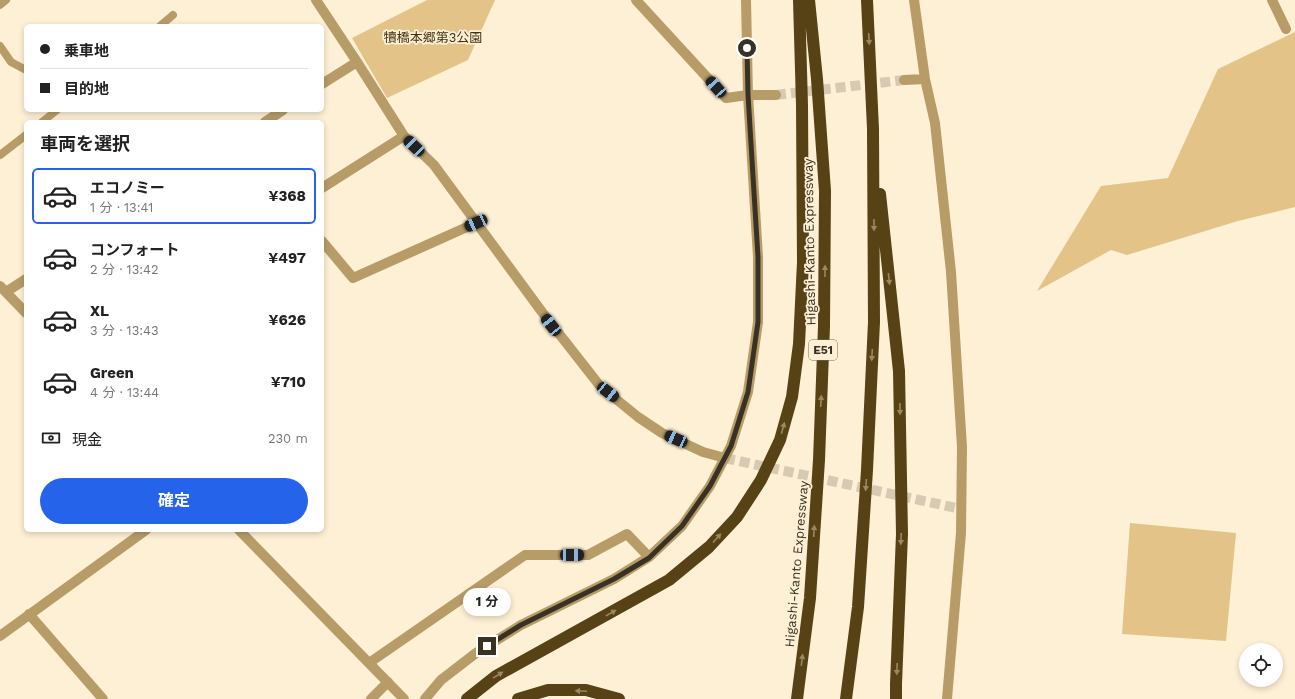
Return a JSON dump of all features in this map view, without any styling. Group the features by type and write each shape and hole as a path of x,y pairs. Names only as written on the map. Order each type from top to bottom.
{"highway":[{"path":"467,699 496,676 669,580 710,547 737,517 761,480 780,440 792,397 799,344 803,262 802,105 799,0"},
{"name":"Higashi-Kanto Expressway","path":"797,699 810,598 824,326 825,192 818,86 810,0"},
{"path":"846,699 858,607 874,322 873,129 866,0"},
{"path":"873,129 899,371 902,534 896,699"},
{"path":"518,699 548,690 586,690 619,699"}],"street":[{"path":"316,0 404,136 434,165 542,312 600,386 638,417 662,433 703,452 725,458"},
{"path":"636,0 726,98 748,95 776,95"},
{"path":"425,699 441,680 476,653 521,625 614,579 649,558 682,526 710,486 731,446 748,392 758,322 758,257 748,95 746,0"},
{"path":"914,0 925,79 935,123 952,272 962,447 961,533 947,699"},
{"path":"1272,0 1286,29"},
{"path":"324,83 357,62"},
{"path":"904,80 925,79"},
{"path":"268,120 280,112"},
{"path":"324,187 404,136"},
{"path":"324,243 353,278 476,223"},
{"path":"24,280 3,289 24,311"},
{"path":"0,636 143,532"},
{"path":"241,532 404,699"},
{"path":"369,663 525,555 588,555 627,534 649,558"},
{"path":"30,614 103,699"},
{"path":"371,699 388,682"}],"lane":[{"path":"0,5 6,0"},
{"path":"163,24 173,16"},
{"path":"0,46 11,62 24,69"},
{"path":"44,120 54,112"},
{"path":"0,155 24,136"}],"green space":[{"name":"犢橋本郷第3公園","path":"427,0 495,0 468,60 387,98 352,38"},
{"path":"1295,32 1295,207 1238,221 1127,255 1111,250 1037,291 1101,186 1168,178 1218,69"},
{"path":"1130,523 1236,533 1226,641 1122,634"}],"tunnel":[{"path":"776,95 904,80"},
{"path":"725,458 961,509"}],"route":[{"path":"487,646 521,625 614,579 649,558 682,526 710,486 731,446 748,392 758,322 758,257 748,95 747,48"}]}
